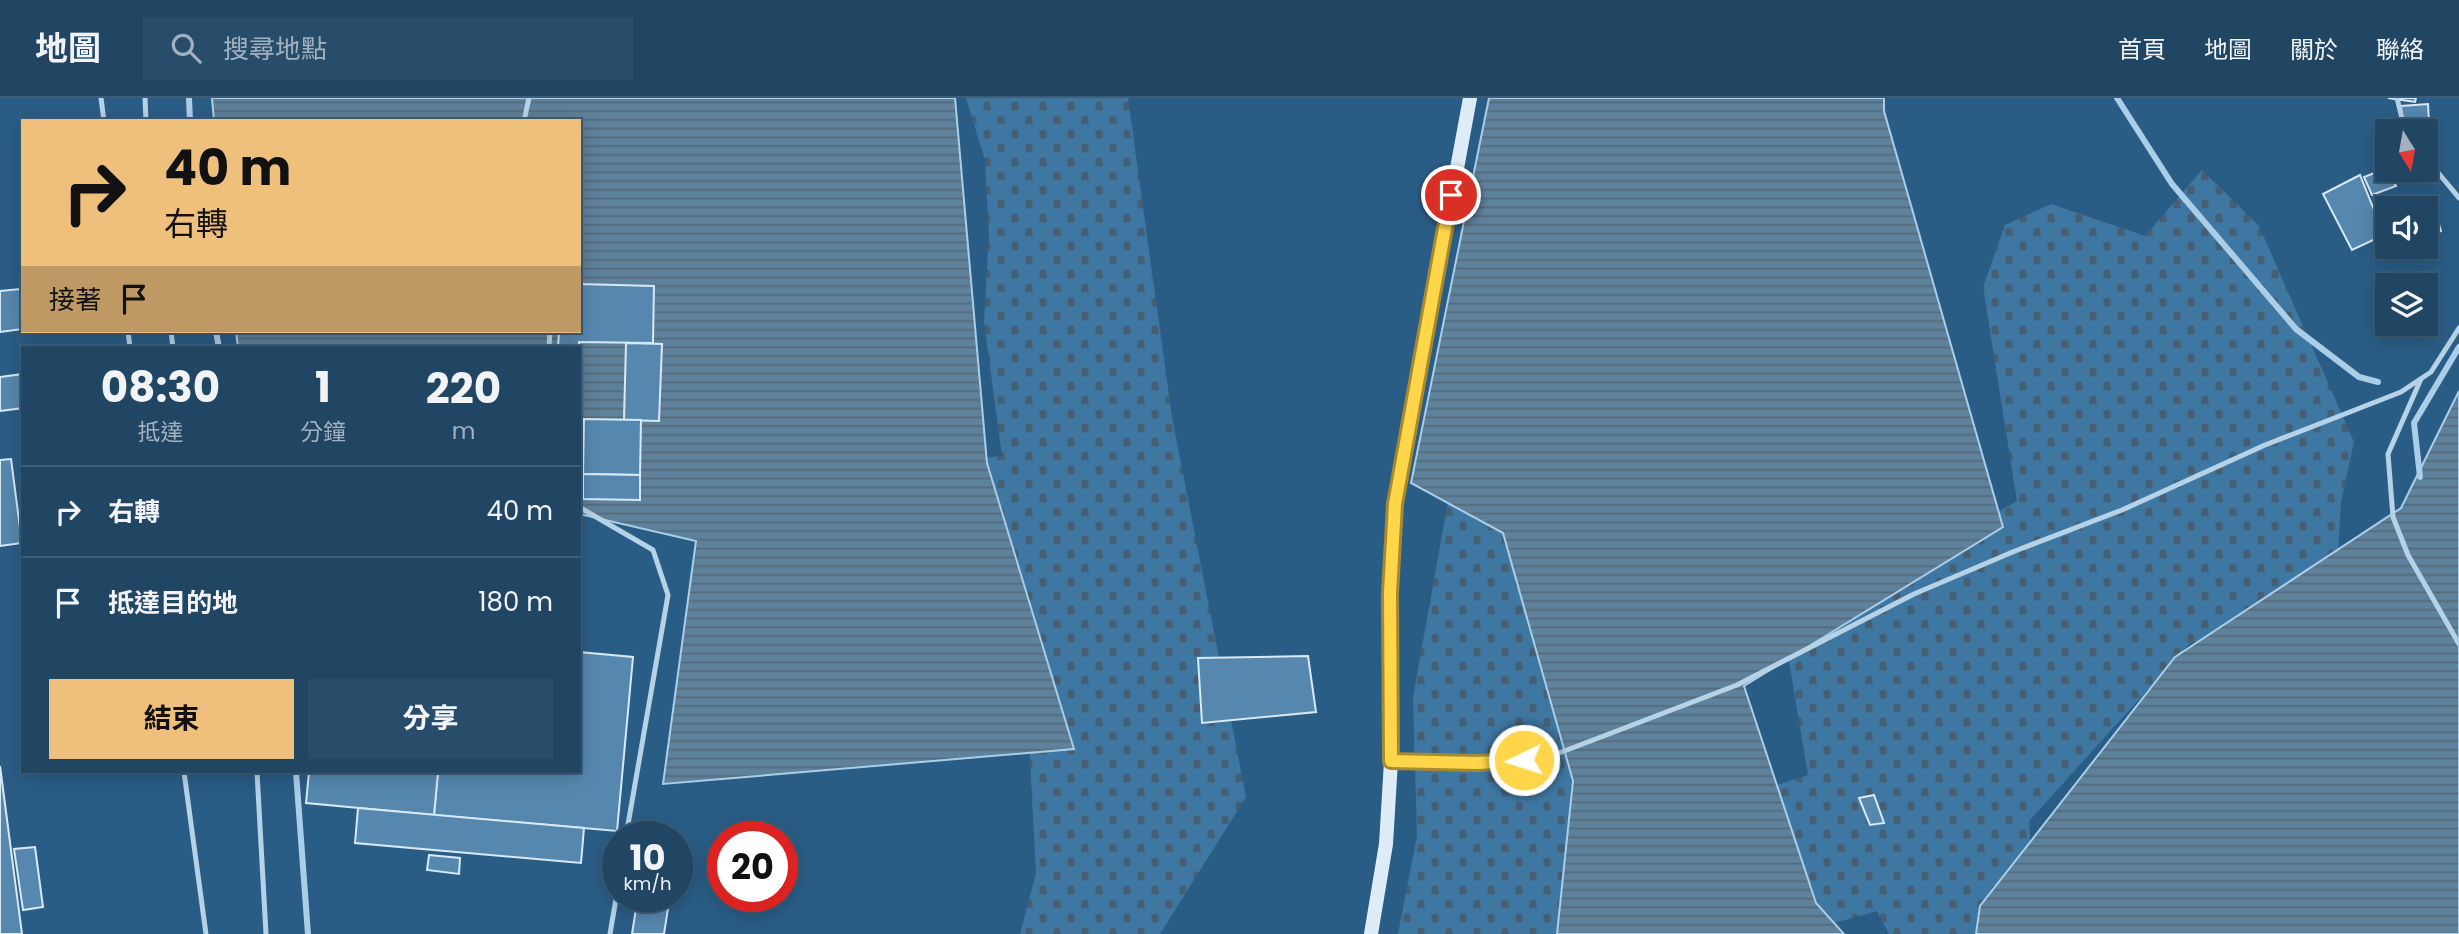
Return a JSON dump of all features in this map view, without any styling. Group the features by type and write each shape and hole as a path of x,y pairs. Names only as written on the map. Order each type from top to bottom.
{"street":[{"path":"1371,934 1386,844 1391,761 1390,593 1395,504 1470,98"}],"lane":[{"path":"101,98 104,119"},
{"path":"145,98 146,119"},
{"path":"524,119 529,98"},
{"path":"2397,98 2403,119"},
{"path":"2438,173 2459,198"},
{"path":"1391,761 1478,763 1546,758 1593,743 1737,685 1914,594 2122,510 2265,445 2401,391 2431,372 2459,328"},
{"path":"2421,379 2388,454 2393,517 2408,555 2459,644"},
{"path":"581,508 653,550 668,595 629,821"},
{"path":"184,773 206,934"},
{"path":"257,773 266,934"},
{"path":"610,934 614,912"}],"green space":[{"path":"966,98 1128,98 1172,417 1246,797 1160,934 1020,934 1036,873 1026,685 940,462 1002,456 984,322 989,234 985,160"},
{"path":"2202,170 2259,226 2354,442 2341,502 2334,624 2190,643 2029,821 2035,934 1889,934 1877,911 1795,934 1398,934 1417,836 1413,697 1456,457 1551,570 1650,827 1808,775 1785,637 2017,501 1983,287 2005,225 2051,204 2145,236"}],"shaded area":[{"path":"212,98 955,98 987,463 1074,749 663,784 696,541 581,514 581,346 238,346 236,333 581,333 581,119 214,119"},
{"path":"1489,98 1884,98 1884,111 2003,527 1744,686 1816,903 1844,934 1557,934 1573,781 1503,533 1411,483"},
{"path":"2459,391 2459,934 1976,934 1980,906 2175,657 2401,508"}],"building":[{"path":"2388,98 2416,98 2415,102"},
{"path":"2428,104 2429,119 2402,119 2401,106"},
{"path":"2375,173 2375,182 2394,182 2396,186 2372,195 2364,177"},
{"path":"2360,175 2375,212 2375,239 2352,250 2323,194"},
{"path":"581,284 654,286 653,343 579,342 579,346 558,346 559,333 581,333"},
{"path":"20,289 21,329 0,332 0,291"},
{"path":"626,343 662,344 659,421 624,420"},
{"path":"21,374 21,408 0,411 0,377"},
{"path":"584,419 641,420 640,475 583,474"},
{"path":"11,459 21,543 0,546 0,460"},
{"path":"583,474 640,475 640,500 583,499"},
{"path":"581,652 633,657 618,821 602,821 602,830 434,815 438,773 581,773"},
{"path":"1308,656 1316,712 1202,723 1198,658"},
{"path":"0,766 22,934 0,934"},
{"path":"309,773 438,773 434,815 306,803"},
{"path":"1874,795 1884,823 1870,825 1859,798"},
{"path":"358,808 584,828 581,863 355,843"},
{"path":"35,847 43,907 23,910 14,849"},
{"path":"429,855 460,858 459,874 427,870"},
{"path":"635,912 667,912 664,934 632,934"}],"waterway":[{"path":"189,98 190,119"},
{"path":"2117,98 2172,184 2296,329 2359,377 2378,382"},
{"path":"216,333 219,346"},
{"path":"2420,477 2414,423 2459,347"},
{"path":"296,773 308,934"}],"route":[{"path":"1451,195 1395,504 1390,593 1391,761 1478,763 1524,760"}]}
